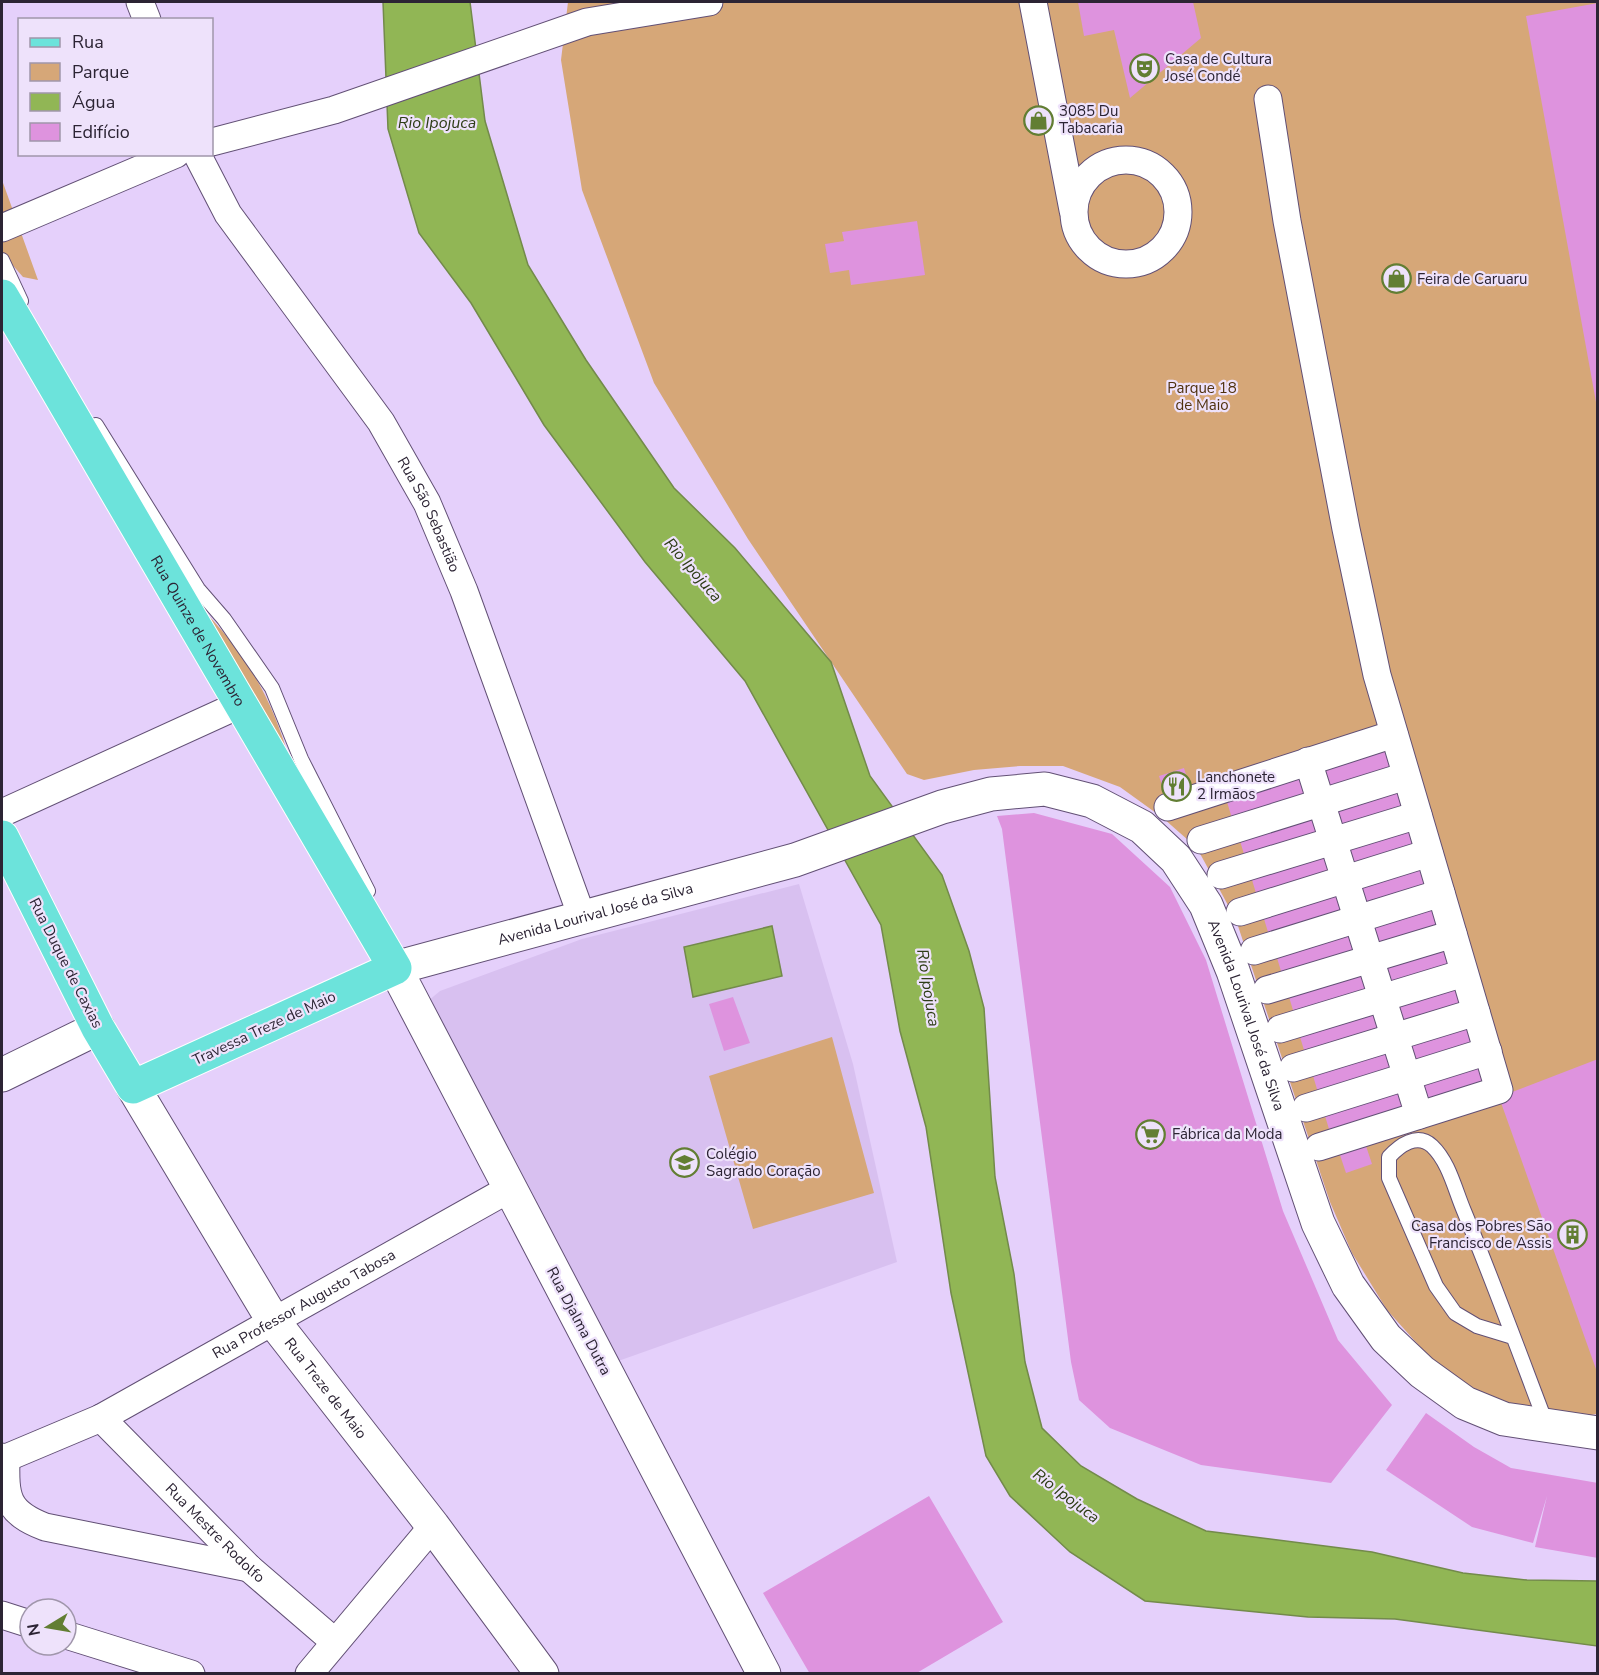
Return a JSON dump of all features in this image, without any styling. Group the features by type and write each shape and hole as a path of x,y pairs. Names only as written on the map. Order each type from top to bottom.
{"main road":[{"name":"Rua Quinze de Novembro","path":"2,296 241,704 401,966"},
{"name":"Rua Duque de Caxias","path":"2,837 98,1028 133,1087"},
{"name":"Travessa Treze de Maio","path":"133,1087 401,966"}],"street":[{"path":"140,2 146,18"},
{"path":"213,142 334,110 587,22 709,2"},
{"path":"1033,2 1074,213"},
{"path":"1268,99 1287,221 1346,529 1377,675 1499,1090 1319,1147"},
{"path":"2,228 171,156"},
{"name":"Rua São Sebastião","path":"198,156 228,214 381,422 427,503 464,591 582,917"},
{"path":"2,813 241,704"},
{"path":"1168,807 1394,734"},
{"path":"1308,761 1419,1115"},
{"path":"1202,840 1406,776"},
{"name":"Avenida Lourival José da Silva","path":"401,966 799,859 933,810 991,794 1045,789 1092,801 1142,826 1176,859 1206,905 1233,971 1318,1223 1348,1285 1386,1338 1422,1372 1465,1403 1504,1419 1580,1429"},
{"path":"1221,875 1418,815"},
{"path":"1240,912 1429,853"},
{"path":"1254,951 1441,893"},
{"path":"1267,990 1453,934"},
{"name":"Rua Djalma Dutra","path":"401,966 509,1189 764,1674"},
{"path":"1280,1029 1464,973"},
{"path":"1293,1068 1476,1012"},
{"path":"2,1076 98,1028"},
{"path":"1306,1108 1488,1052"},
{"name":"Rua Treze de Maio","path":"133,1087 274,1322 433,1526 542,1674"},
{"name":"Rua Professor Augusto Tabosa","path":"4,1458 101,1418 509,1189"},
{"name":"Rua Mestre Rodolfo","path":"101,1418 249,1568 335,1642"},
{"path":"4,1458 6,1495 15,1510 26,1519 45,1527 249,1568"},
{"path":"309,1674 433,1526"},
{"path":"2,1615 18,1620"},
{"path":"78,1639 191,1674"}],"lane":[{"path":"2,260 25,308 85,409 145,501 198,589 224,619 272,688 301,759 374,902"},
{"path":"391,933 401,966"},
{"path":"1513,1337 1477,1326 1455,1313 1436,1286 1389,1178 1389,1157 1400,1145 1416,1140 1430,1144 1443,1159 1513,1337 1580,1429"}],"shaded area":[{"name":"Colégio Sagrado Coração","path":"799,884 853,1064 897,1262 607,1365 428,1001 440,991 582,939"}],"green space":[{"name":"Parque 18 de Maio","path":"568,2 1597,2 1597,1414 1578,1417 1537,1411 1475,1394 1431,1359 1387,1310 1352,1253 1330,1202 1236,920 1197,848 1163,818 1120,787 1063,766 1020,766 974,770 924,780 907,774 748,539 654,383 582,190 561,60"},
{"path":"2,180 38,280 23,277 2,253"},
{"path":"193,600 229,639 256,678 277,722 293,772"},
{"path":"832,1037 874,1193 753,1229 709,1076"}],"water":[{"name":"Rio Ipojuca","path":"383,2 470,2 485,121 528,265 586,360 674,488 735,548 831,662 870,776 942,875 969,951 984,1008 995,1177 1014,1274 1025,1362 1042,1428 1081,1466 1137,1499 1206,1531 1372,1552 1463,1573 1527,1580 1597,1581 1597,1646 1395,1619 1308,1617 1145,1601 1070,1552 1010,1496 986,1456 951,1293 926,1127 900,1031 881,925 745,681 645,562 544,425 471,303 419,233 388,129"},
{"path":"772,926 782,976 693,997 684,947"}],"building":[{"name":"Casa de Cultura José Condé","path":"1078,2 1193,2 1201,38 1130,98 1114,30 1084,36"},
{"path":"1598,3 1598,402 1596,402 1526,16"},
{"path":"917,221 925,275 851,285 849,270 830,273 825,244 844,241 842,232"},
{"path":"1392,740 1402,773 1325,795 1316,762"},
{"path":"1306,767 1316,799 1234,825 1224,792"},
{"name":"Lanchonete 2 Irmãos","path":"1184,768 1193,797 1168,804 1159,776"},
{"path":"1404,780 1413,813 1337,835 1327,802"},
{"path":"1318,806 1328,839 1247,864 1237,831"},
{"name":"Fábrica da Moda","path":"1034,813 1112,834 1170,887 1206,960 1283,1211 1338,1340 1392,1405 1331,1483 1201,1465 1110,1428 1079,1400 1071,1362 1002,829 997,816"},
{"path":"1416,820 1426,853 1349,875 1340,842"},
{"path":"1330,845 1340,878 1259,903 1249,870"},
{"path":"1427,858 1437,891 1360,913 1351,880"},
{"path":"1343,883 1353,916 1271,942 1261,909"},
{"path":"1438,897 1447,931 1371,953 1361,920"},
{"path":"1355,923 1365,956 1284,981 1274,948"},
{"path":"1452,938 1462,971 1385,993 1376,960"},
{"path":"1367,962 1378,995 1296,1020 1286,987"},
{"path":"1464,977 1474,1010 1397,1032 1387,999"},
{"path":"733,997 750,1043 724,1051 709,1004"},
{"path":"1379,1002 1389,1034 1307,1060 1297,1027"},
{"path":"1474,1016 1484,1049 1408,1072 1398,1039"},
{"path":"1391,1041 1401,1074 1320,1099 1310,1066"},
{"path":"1486,1055 1497,1088 1421,1112 1410,1079"},
{"name":"Casa dos Pobres São Francisco de Assis","path":"1598,1059 1598,1372 1597,1372 1499,1097"},
{"path":"1404,1081 1414,1114 1332,1139 1322,1106"},
{"path":"1363,1137 1372,1164 1346,1173 1337,1146"},
{"path":"1426,1413 1474,1447 1511,1468 1598,1483 1598,1558 1535,1547 1547,1496 1533,1543 1472,1527 1386,1470"},
{"path":"929,1496 1003,1622 915,1674 810,1674 763,1593"}],"place":[{"name":"Casa de Cultura José Condé","path":"1144,68"},
{"name":"3085 Du Tabacaria","path":"1038,120"},
{"name":"Feira de Caruaru","path":"1396,279"},
{"name":"Lanchonete 2 Irmãos","path":"1176,786"},
{"name":"Fábrica da Moda","path":"1151,1134"},
{"name":"Colégio Sagrado Coração","path":"685,1163"},
{"name":"Casa dos Pobres São Francisco de Assis","path":"1573,1235"}]}
